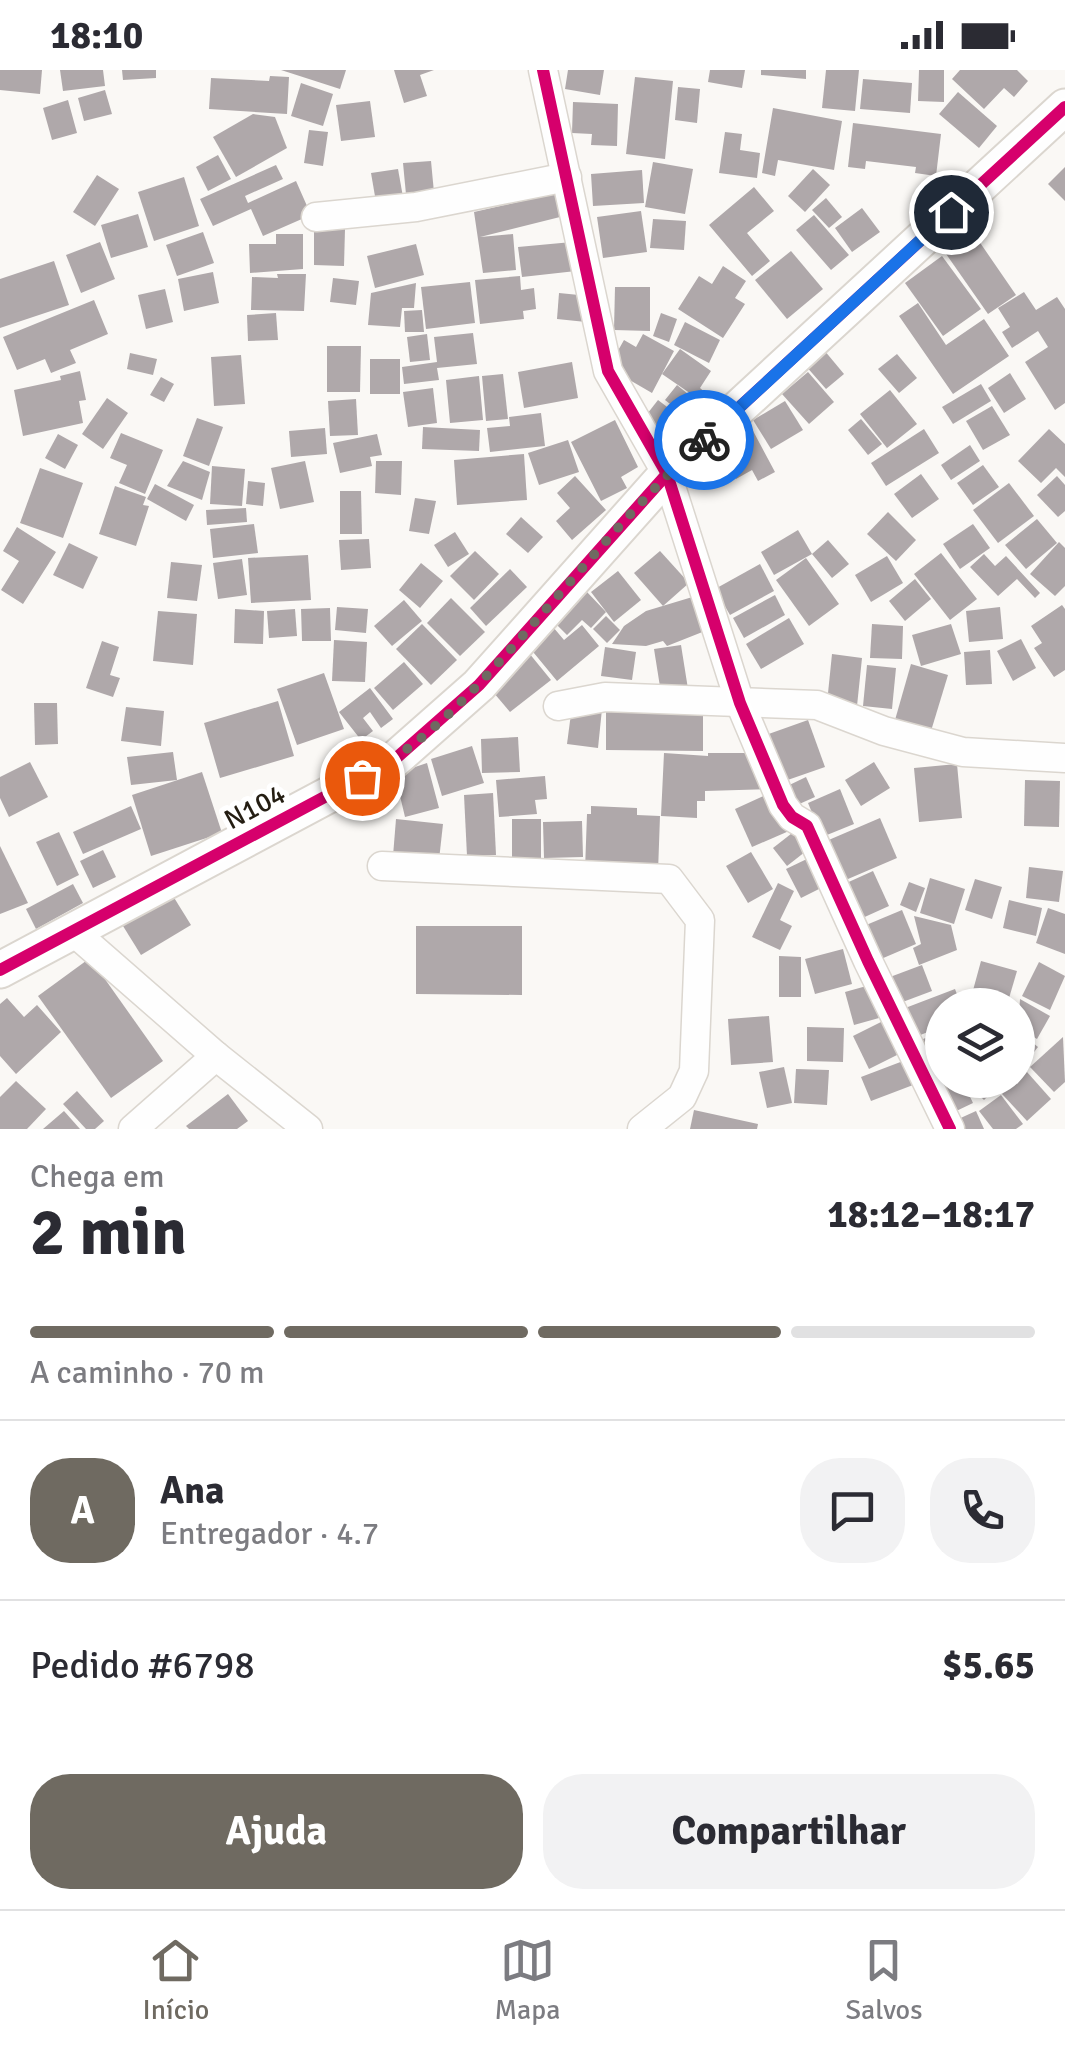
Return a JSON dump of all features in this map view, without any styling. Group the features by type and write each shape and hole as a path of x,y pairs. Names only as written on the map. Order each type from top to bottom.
{"street":[{"path":"543,70 608,370 667,474 740,703 783,805 792,817 808,826 868,962 950,1129"},
{"name":"N104","path":"0,970 394,760 479,685 667,474 1065,107"},
{"path":"316,217 416,207 567,177"},
{"path":"558,706 605,697 817,705 884,731 963,752 1065,758"},
{"path":"382,866 668,878 700,920 694,1071 682,1096 642,1129"},
{"path":"74,932 216,1056 308,1129"},
{"path":"132,1129 216,1056"}],"building":[{"path":"0,70 42,70 40,94 0,90"},
{"path":"60,70 103,70 105,86 63,91"},
{"path":"122,70 156,70 156,78 123,80"},
{"path":"281,70 346,70 340,89"},
{"path":"394,70 434,70 420,75 427,96 404,103"},
{"path":"568,70 604,70 600,95 565,89"},
{"path":"710,70 745,70 742,88 708,82"},
{"path":"761,70 806,70 806,79 761,75"},
{"path":"826,70 859,70 855,111 822,108"},
{"path":"919,70 944,70 944,102 918,101"},
{"path":"960,70 1017,70 1028,81 1014,97 1004,88 984,109 952,79"},
{"path":"270,76 289,77 287,114 209,109 211,78 269,81"},
{"path":"635,77 673,81 665,159 626,154"},
{"path":"863,79 912,83 910,113 860,109"},
{"path":"301,83 333,94 323,126 291,116"},
{"path":"678,87 700,89 697,123 675,120"},
{"path":"105,90 112,114 84,121 78,98"},
{"path":"958,92 997,126 979,148 939,114"},
{"path":"68,100 77,133 52,140 43,108"},
{"path":"370,101 375,137 341,141 336,105"},
{"path":"573,102 618,104 617,146 591,145 592,134 572,133"},
{"path":"773,108 842,121 834,170 778,160 775,176 762,173"},
{"path":"253,114 275,117 287,148 236,177 213,137"},
{"path":"853,123 941,134 936,176 915,173 916,167 866,161 865,169 848,167"},
{"path":"309,130 328,132 323,166 304,163"},
{"path":"725,132 742,134 740,150 760,153 757,178 719,173"},
{"path":"218,155 231,179 208,191 196,167"},
{"path":"431,161 435,203 407,205 403,163"},
{"path":"653,162 693,169 685,214 645,207"},
{"path":"276,165 283,179 245,196 248,203 296,181 311,215 263,236 251,209 213,226 200,199"},
{"path":"1065,167 1065,201 1048,184"},
{"path":"398,169 403,197 376,202 371,173"},
{"path":"813,169 830,185 805,212 788,196"},
{"path":"642,170 644,203 593,206 591,174"},
{"path":"97,175 119,189 95,226 73,212"},
{"path":"184,177 199,226 154,241 138,192"},
{"path":"754,187 774,211 747,233 770,261 752,276 709,225"},
{"path":"558,193 564,216 480,237 513,234 516,270 483,273 474,212"},
{"path":"826,198 842,217 829,228 812,210"},
{"path":"862,208 880,232 852,252 835,228"},
{"path":"641,211 647,252 603,258 597,217"},
{"path":"138,214 148,247 111,258 101,225"},
{"path":"814,215 849,255 831,270 796,230"},
{"path":"653,219 686,221 684,250 650,248"},
{"path":"314,228 345,229 344,266 314,265"},
{"path":"972,231 1016,295 988,314 944,251"},
{"path":"203,232 214,263 177,276 166,245"},
{"path":"276,234 303,234 303,269 250,273 249,244 276,244"},
{"path":"100,242 115,279 81,293 66,255"},
{"path":"572,242 576,271 522,277 518,247"},
{"path":"416,244 424,275 375,288 367,256"},
{"path":"791,251 823,289 787,319 755,280"},
{"path":"942,256 981,309 943,336 905,283"},
{"path":"54,261 69,305 0,328 0,279"},
{"path":"723,266 746,281 735,298 745,304 723,338 678,309 699,276 712,284"},
{"path":"213,272 219,303 184,311 178,279"},
{"path":"277,274 306,274 304,311 251,310 252,277 278,278"},
{"path":"520,276 521,290 534,288 536,309 523,311 524,319 480,324 475,280"},
{"path":"333,278 359,281 356,305 330,302"},
{"path":"470,282 475,323 426,329 421,287"},
{"path":"416,283 414,308 402,308 400,327 368,325 371,293"},
{"path":"615,287 650,287 650,331 614,330"},
{"path":"165,289 173,322 146,329 138,295"},
{"path":"1024,292 1036,310 1057,297 1065,309 1065,403 1055,410 1025,362 1048,347 1038,331 1012,348 1002,332 1010,327 998,308"},
{"path":"559,293 589,296 586,322 557,319"},
{"path":"94,300 108,334 70,350 76,363 51,373 45,359 17,370 3,337"},
{"path":"918,303 946,345 984,319 1009,356 953,394 899,316"},
{"path":"422,310 424,332 405,332 404,311"},
{"path":"276,313 278,340 248,341 247,315"},
{"path":"661,313 677,319 669,342 653,336"},
{"path":"685,322 720,340 709,363 674,345"},
{"path":"473,333 477,364 437,368 439,380 404,384 402,367 437,362 434,337"},
{"path":"427,334 430,360 410,362 407,337"},
{"path":"643,334 674,351 652,393 621,375 624,370 611,363 624,340 636,347"},
{"path":"327,346 361,346 360,392 327,392"},
{"path":"680,349 711,371 700,388 707,394 688,418 665,400 677,385 694,396 662,374"},
{"path":"824,350 844,374 826,389 805,365"},
{"path":"130,353 157,359 153,375 127,369"},
{"path":"897,354 917,378 899,393 878,369"},
{"path":"241,355 245,404 214,406 211,357"},
{"path":"370,359 400,359 400,394 370,394"},
{"path":"572,362 578,398 524,408 518,372"},
{"path":"80,371 86,400 79,401 83,423 23,436 14,390 61,380 60,376"},
{"path":"808,372 834,402 809,424 782,394"},
{"path":"1010,373 1026,399 1004,413 988,388"},
{"path":"503,374 508,419 486,421 482,376"},
{"path":"479,376 483,420 450,423 446,380"},
{"path":"161,377 174,384 164,402 150,395"},
{"path":"981,384 991,401 953,424 942,407"},
{"path":"433,388 437,423 408,427 403,392"},
{"path":"890,390 917,424 887,448 860,414"},
{"path":"107,398 128,413 103,449 82,434"},
{"path":"356,399 358,435 330,436 328,401"},
{"path":"658,400 683,419 668,437 644,418"},
{"path":"785,401 803,430 771,449 753,420"},
{"path":"992,406 1010,435 983,450 966,421"},
{"path":"541,413 545,446 490,452 487,428 510,426 509,417"},
{"path":"197,418 223,427 209,466 183,456"},
{"path":"861,419 882,444 868,455 848,430"},
{"path":"615,420 638,467 621,477 627,488 601,501 571,442"},
{"path":"423,427 480,430 479,451 422,449"},
{"path":"751,427 775,472 758,481 752,470 736,479 717,445"},
{"path":"325,428 327,454 291,457 289,431"},
{"path":"924,429 939,453 886,486 871,463"},
{"path":"1049,429 1065,444 1065,477 1056,468 1041,483 1018,461"},
{"path":"121,433 163,450 145,494 119,483 127,465 110,458"},
{"path":"58,434 78,445 65,469 45,458"},
{"path":"377,434 382,455 370,457 372,466 340,473 333,443"},
{"path":"568,440 579,472 539,485 528,453"},
{"path":"970,445 980,461 951,480 941,465"},
{"path":"524,454 527,500 457,505 454,460"},
{"path":"183,461 210,472 202,500 167,486"},
{"path":"305,461 314,502 280,509 271,468"},
{"path":"376,461 402,461 401,495 375,493"},
{"path":"983,465 999,487 973,505 957,483"},
{"path":"212,466 245,469 242,506 210,504"},
{"path":"40,468 83,483 63,538 20,523"},
{"path":"921,474 939,499 912,518 894,494"},
{"path":"575,476 606,510 572,540 556,521 570,508 557,493"},
{"path":"1057,476 1065,485 1065,511 1058,517 1037,495"},
{"path":"248,481 265,483 263,506 246,504"},
{"path":"1009,483 1034,516 998,543 973,510"},
{"path":"155,484 194,505 186,521 147,499"},
{"path":"115,486 146,497 143,505 149,506 136,546 99,534"},
{"path":"340,491 361,491 362,534 340,534"},
{"path":"415,498 436,501 429,534 409,531"},
{"path":"246,508 247,522 207,525 206,510"},
{"path":"888,512 916,540 896,561 867,534"},
{"path":"521,517 543,537 528,553 506,534"},
{"path":"1037,519 1057,543 1026,569 1005,545"},
{"path":"254,524 258,553 213,558 210,529"},
{"path":"973,524 990,548 960,569 943,544"},
{"path":"17,527 56,552 23,604 1,590 19,561 3,551"},
{"path":"798,530 812,554 774,575 761,552"},
{"path":"455,532 469,554 448,567 434,545"},
{"path":"369,539 371,568 341,570 339,540"},
{"path":"828,540 849,564 832,578 812,554"},
{"path":"1059,542 1065,548 1065,586 1055,596 1030,574"},
{"path":"69,543 98,557 83,589 53,575"},
{"path":"475,551 499,574 474,600 450,576"},
{"path":"660,551 689,583 663,606 634,573"},
{"path":"941,553 977,599 950,620 914,574"},
{"path":"984,554 995,566 1006,556 1040,593 1035,598 1017,579 998,596 970,567"},
{"path":"308,555 311,600 251,603 248,558"},
{"path":"887,556 903,583 871,602 855,575"},
{"path":"806,558 839,604 809,626 776,580"},
{"path":"242,559 247,595 218,599 213,563"},
{"path":"171,562 202,565 197,601 167,598"},
{"path":"421,563 443,581 420,608 399,590"},
{"path":"760,564 774,591 730,615 715,589"},
{"path":"510,569 527,587 486,626 470,608"},
{"path":"618,571 641,600 614,622 591,592"},
{"path":"915,579 931,599 905,621 889,601"},
{"path":"587,592 606,612 591,628 582,620 567,635 555,623"},
{"path":"699,595 710,629 667,646 663,641 646,646 612,644 624,626 646,611"},
{"path":"775,595 785,615 744,638 733,618"},
{"path":"451,598 485,632 460,656 427,623"},
{"path":"404,600 422,621 392,646 374,626"},
{"path":"1062,605 1065,670 1054,677 1034,648 1042,643 1031,626"},
{"path":"337,607 368,609 366,633 335,630"},
{"path":"1000,607 1003,639 969,642 966,611"},
{"path":"330,608 331,641 302,641 301,609"},
{"path":"235,609 264,611 263,644 234,643"},
{"path":"295,609 297,636 269,638 267,611"},
{"path":"158,611 197,614 193,665 153,661"},
{"path":"606,616 620,630 607,643 593,629"},
{"path":"789,618 804,644 761,669 746,644"},
{"path":"422,624 457,660 431,685 396,649"},
{"path":"872,624 903,626 902,659 870,658"},
{"path":"951,624 961,654 921,666 912,635"},
{"path":"582,625 599,646 557,681 529,647 553,627 564,640"},
{"path":"1021,639 1036,668 1013,681 997,651"},
{"path":"334,640 367,642 365,682 332,681"},
{"path":"102,641 119,647 110,675 120,678 113,697 86,688"},
{"path":"681,645 688,689 661,693 654,649"},
{"path":"605,647 636,652 632,680 601,676"},
{"path":"990,650 992,684 966,685 964,652"},
{"path":"529,653 551,680 510,712 488,686"},
{"path":"832,654 862,658 857,706 827,703"},
{"path":"404,662 423,684 393,710 374,688"},
{"path":"911,664 948,675 931,731 895,720"},
{"path":"867,665 896,668 892,709 863,706"},
{"path":"324,673 344,729 297,745 277,689"},
{"path":"370,688 393,719 381,728 370,712 363,718 373,731 361,740 339,712"},
{"path":"278,701 294,756 220,778 204,723"},
{"path":"34,703 57,703 58,744 35,745"},
{"path":"572,706 602,709 598,748 567,744"},
{"path":"126,707 164,711 161,746 121,741"},
{"path":"703,707 703,751 606,750 606,712 662,713"},
{"path":"808,720 825,767 779,783 763,736"},
{"path":"518,737 520,772 482,773 481,739"},
{"path":"472,746 484,783 442,796 431,759"},
{"path":"173,752 177,780 131,785 127,757"},
{"path":"664,753 759,753 769,789 705,791 705,801 697,801 697,818 661,816"},
{"path":"30,762 48,797 9,817 0,798 0,777"},
{"path":"874,762 890,788 861,806 845,780"},
{"path":"427,763 439,808 405,817 400,796 363,806 358,786"},
{"path":"957,764 962,818 919,822 914,768"},
{"path":"202,772 222,833 151,856 132,795"},
{"path":"545,776 547,799 535,800 537,814 499,817 496,780"},
{"path":"806,777 815,797 788,809 779,790"},
{"path":"1025,780 1060,781 1059,827 1024,826"},
{"path":"840,789 854,824 822,837 808,803"},
{"path":"772,792 789,831 752,847 735,809"},
{"path":"493,793 496,855 467,856 464,795"},
{"path":"131,806 141,829 83,854 73,832"},
{"path":"591,806 637,808 637,815 660,816 658,872 585,870 587,814 591,814"},
{"path":"880,818 897,858 841,882 824,842"},
{"path":"396,819 443,824 439,860 393,856"},
{"path":"512,819 541,819 541,860 512,860"},
{"path":"582,821 583,857 544,858 543,822"},
{"path":"796,830 810,848 787,866 773,848"},
{"path":"59,832 79,875 57,886 36,842"},
{"path":"0,846 28,903 0,914"},
{"path":"103,850 116,877 93,888 80,861"},
{"path":"751,852 773,889 748,903 726,866"},
{"path":"811,857 825,886 801,898 786,869"},
{"path":"1029,867 1063,871 1059,902 1026,898"},
{"path":"873,871 889,906 858,920 842,885"},
{"path":"930,878 965,889 954,924 920,913"},
{"path":"975,879 1002,887 992,919 965,910"},
{"path":"909,882 925,888 916,912 900,905"},
{"path":"778,883 794,891 780,920 792,926 780,950 752,937"},
{"path":"73,884 83,903 36,929 26,909"},
{"path":"173,896 191,925 141,955 123,926"},
{"path":"1009,900 1042,908 1036,936 1003,928"},
{"path":"1048,908 1065,914 1065,954 1036,943"},
{"path":"902,910 916,944 874,962 859,928"},
{"path":"914,916 951,925 957,950 919,965 913,948 921,944"},
{"path":"416,926 522,926 522,995 416,994"},
{"path":"843,949 852,984 815,994 805,959"},
{"path":"779,956 801,957 801,997 779,997"},
{"path":"90,958 163,1061 111,1098 38,996"},
{"path":"981,961 1017,971 1012,988 974,988"},
{"path":"1039,962 1065,976 1050,1010 1035,1002 1035,988 1026,988"},
{"path":"922,965 931,988 892,1006 882,980"},
{"path":"870,985 879,1018 854,1025 845,992"},
{"path":"7,998 24,1017 37,1005 61,1032 16,1074 0,1056 0,1004"},
{"path":"925,1000 925,1033 911,1039 900,1010"},
{"path":"1035,1008 1050,1016 1035,1038"},
{"path":"769,1016 773,1062 731,1065 728,1019"},
{"path":"891,1017 907,1050 869,1069 853,1036"},
{"path":"807,1027 844,1028 843,1062 807,1061"},
{"path":"1063,1037 1065,1082 1054,1092 1035,1072 1035,1062"},
{"path":"925,1038 925,1059 917,1042"},
{"path":"911,1058 921,1082 871,1101 861,1077"},
{"path":"784,1067 792,1103 767,1108 759,1072"},
{"path":"796,1069 829,1070 827,1105 794,1103"},
{"path":"16,1081 46,1109 27,1129 0,1129 0,1097"},
{"path":"1035,1081 1051,1099 1027,1121 1006,1098 1035,1098"},
{"path":"77,1091 104,1121 95,1129 86,1129 63,1104"},
{"path":"228,1094 248,1121 237,1129 186,1126"},
{"path":"942,1098 971,1098 973,1103 950,1114"},
{"path":"997,1098 1003,1098 1023,1124 1016,1129 993,1129 979,1111"},
{"path":"694,1110 758,1124 757,1129 690,1129"},
{"path":"64,1111 80,1129 43,1129"},
{"path":"976,1111 984,1129 957,1129 954,1121"}],"cycle path":[{"path":"543,70 608,371 667,474 740,703 783,805 792,817 807,826 950,1129"},
{"path":"0,970 394,760 479,685 667,474 1065,107"}],"way so far":[{"path":"362,778 394,760 479,685 667,474 704,440"}],"route":[{"path":"704,440 951,212"}]}
